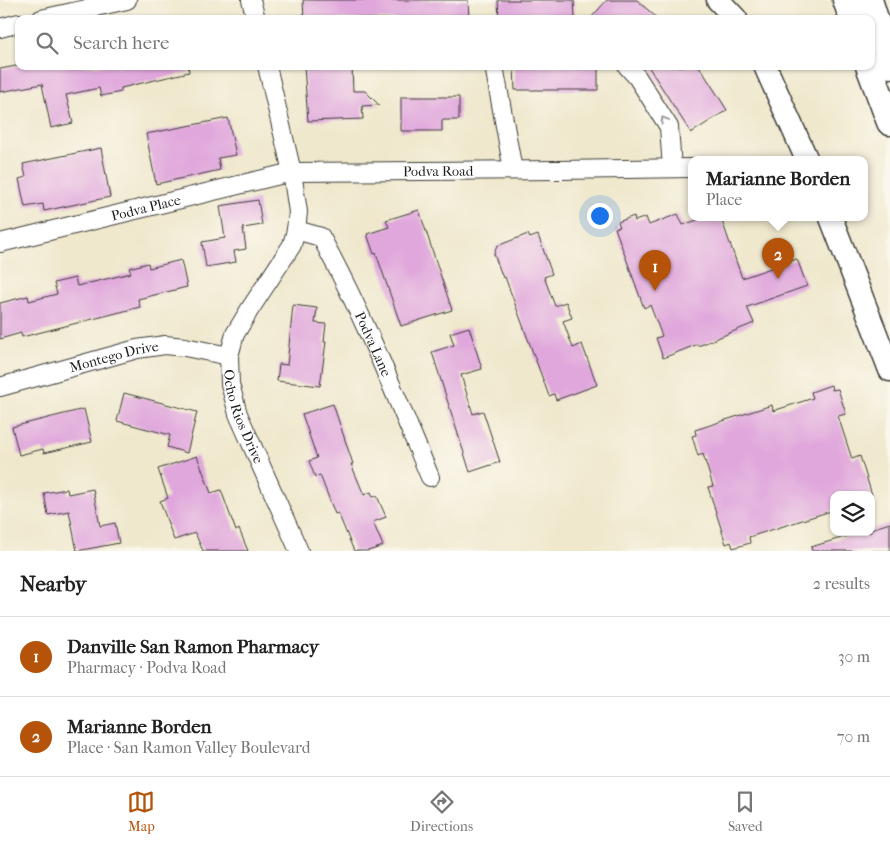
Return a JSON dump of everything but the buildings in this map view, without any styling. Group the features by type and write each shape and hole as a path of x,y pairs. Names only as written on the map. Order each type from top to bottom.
{"highway":[{"path":"846,0 852,15"},
{"path":"869,0 874,15"},
{"path":"875,19 890,65"},
{"path":"870,70 890,122"}],"main road":[{"path":"718,0 732,15"},
{"path":"767,70 805,156"},
{"path":"832,221 890,370"}],"street":[{"path":"58,15 127,0"},
{"path":"251,0 255,15"},
{"path":"0,28 15,25"},
{"path":"268,70 292,172"},
{"path":"495,70 513,170"},
{"path":"631,70 669,127 672,168"},
{"name":"Podva Road","path":"292,172 688,168"},
{"name":"Ocho Rios Drive","path":"292,172 298,212 292,245 235,334 229,356 230,384 238,414 299,551"},
{"name":"Podva Place","path":"0,243 292,172"},
{"name":"Podva Lane","path":"296,230 321,237 340,272 388,375 430,477"},
{"name":"Montego Drive","path":"0,387 137,349 165,345 229,356"}],"place":[{"name":"Marianne Borden","path":"778,279"},
{"name":"Danville San Ramon Pharmacy","path":"655,291"}]}
